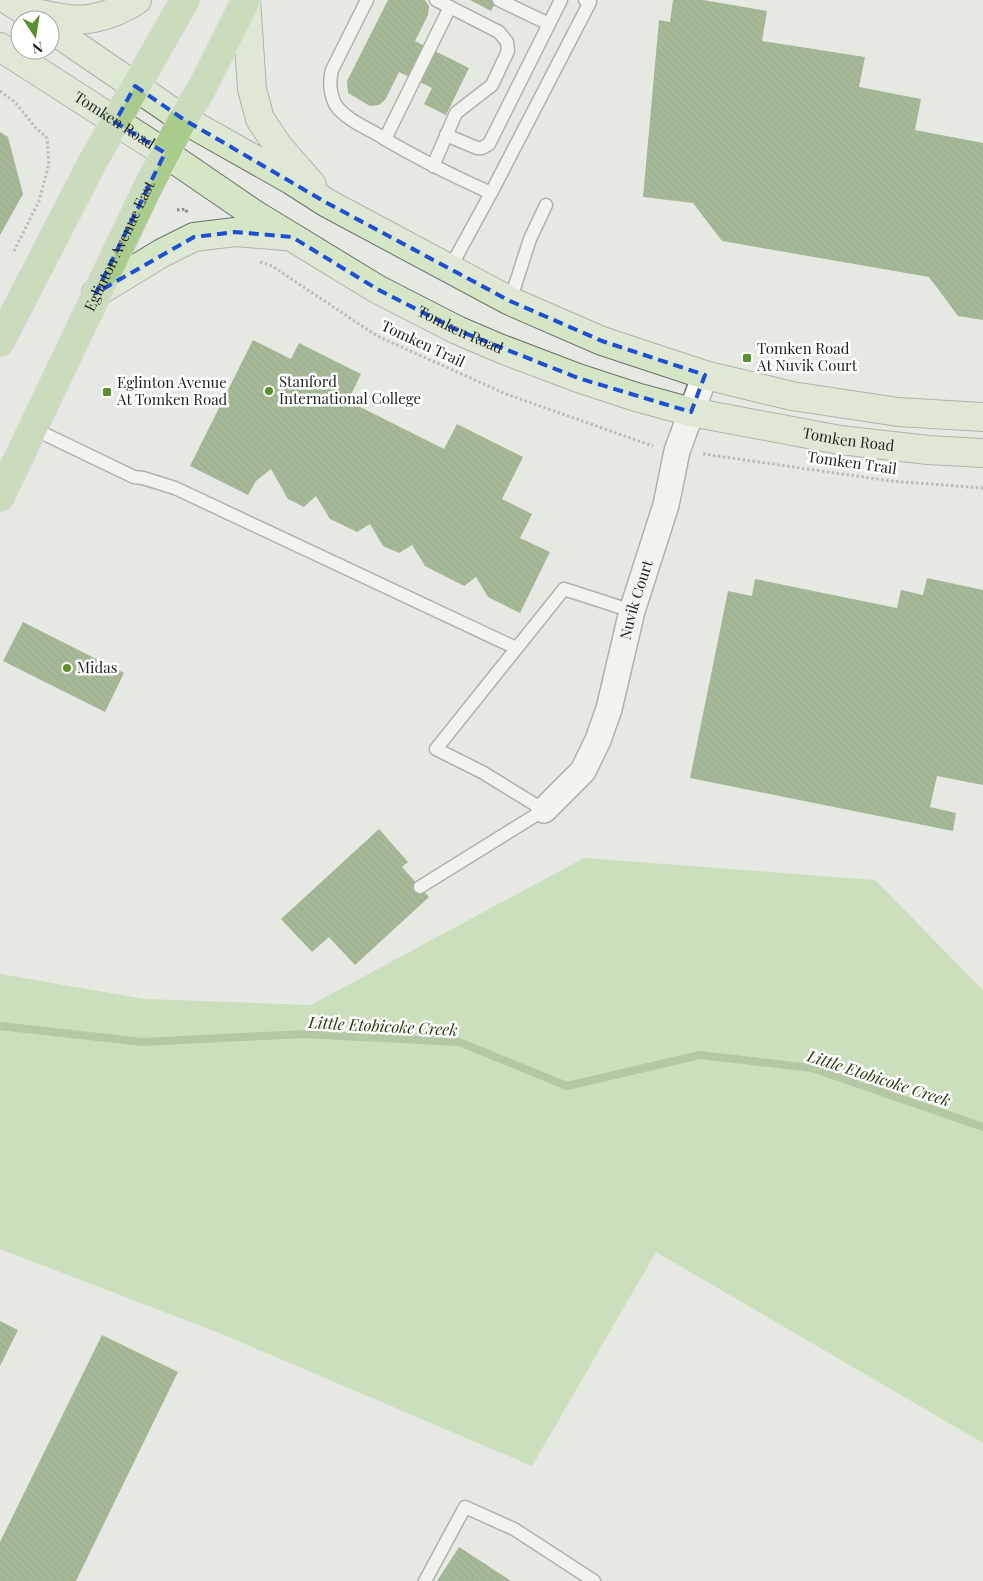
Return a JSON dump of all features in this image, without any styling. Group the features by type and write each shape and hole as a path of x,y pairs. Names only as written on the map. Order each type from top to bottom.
{"main road":[{"path":"60,18 94,18 129,5 137,0"},
{"path":"0,342 92,163 185,0"},
{"path":"246,0 252,89 260,119 278,146 327,203"},
{"name":"Eglinton Avenue East","path":"0,497 96,293 165,154 201,90 246,0"},
{"path":"60,34 184,119 291,180 327,203 510,301 602,341 704,375 792,396 888,410 983,417"},
{"name":"Tomken Road","path":"0,47 254,214 377,289 457,330 578,378 691,412 840,440 928,450 983,453"},
{"path":"96,293 162,253 194,237 235,232 292,237"}],"street":[{"name":"Nuvik Court","path":"544,810 583,771 598,740 609,709 632,611 666,505 677,451 704,375"}],"lane":[{"path":"367,0 332,70 330,77 331,93 336,104 344,113 384,139 433,166 491,193"},
{"path":"433,166 458,111 492,85 508,51 506,42 499,32 436,0"},
{"path":"499,0 549,24"},
{"path":"446,135 477,148 482,148 489,144 561,0"},
{"path":"449,270 590,2 586,0"},
{"path":"384,139 450,7"},
{"path":"510,301 530,238 546,205"},
{"path":"32,428 134,477 175,488 516,648"},
{"path":"420,887 544,810 482,772 436,749 564,589 632,611"},
{"path":"425,1581 465,1506 514,1529 594,1581"}],"path":[{"path":"0,92 15,102 35,128 47,138 49,164 39,201 13,254"},
{"path":"186,209 194,204"},
{"name":"Tomken Trail","path":"254,260 272,266 377,336 506,394 645,444"},
{"name":"Tomken Trail","path":"719,456 891,481 983,488"}],"highlighted area":[{"path":"135,86 183,119 327,203 510,301 602,341 705,375 691,412 578,378 457,330 377,289 292,237 235,232 194,237 96,293 165,153 115,122"}],"green space":[{"path":"584,858 875,880 983,990 983,1443 656,1252 532,1466 219,1333 0,1249 0,974 145,999 311,1005"}],"building":[{"path":"388,0 425,0 429,6 428,15 415,41 469,68 446,115 424,104 432,88 399,72 385,100 379,105 370,106 348,93 347,81"},
{"path":"470,0 497,0 491,11"},
{"path":"673,0 703,0 767,11 762,41 865,57 859,87 921,99 915,130 983,143 983,320 958,316 929,277 722,241 693,203 643,197 659,20 670,22"},
{"path":"0,132 8,137 23,194 0,235"},
{"path":"253,340 291,359 299,343 361,374 348,401 444,449 457,424 523,457 502,499 532,514 520,538 550,552 520,613 488,597 476,577 464,586 425,566 412,545 399,553 383,546 370,524 357,532 330,519 316,496 304,507 288,499 271,469 256,481 248,495 190,466"},
{"path":"927,578 983,590 983,785 937,776 930,807 956,813 953,831 690,778 728,591 752,596 755,579 897,608 901,590 923,595"},
{"path":"23,622 124,673 105,712 3,661"},
{"path":"379,829 408,862 402,867 429,897 355,965 329,937 312,952 281,919"},
{"path":"0,1321 18,1330 0,1366"},
{"path":"102,1335 178,1372 76,1581 0,1581 0,1542"},
{"path":"459,1547 511,1581 437,1581"}],"waterway":[{"name":"Little Etobicoke Creek","path":"0,1026 143,1042 303,1034 459,1042 567,1086 700,1055 812,1068 983,1127"}],"place":[{"name":"Tomken Road At Nuvik Court","path":"747,358"},
{"name":"Stanford International College","path":"269,391"},
{"name":"Eglinton Avenue At Tomken Road","path":"107,392"},
{"name":"Midas","path":"67,668"}]}
